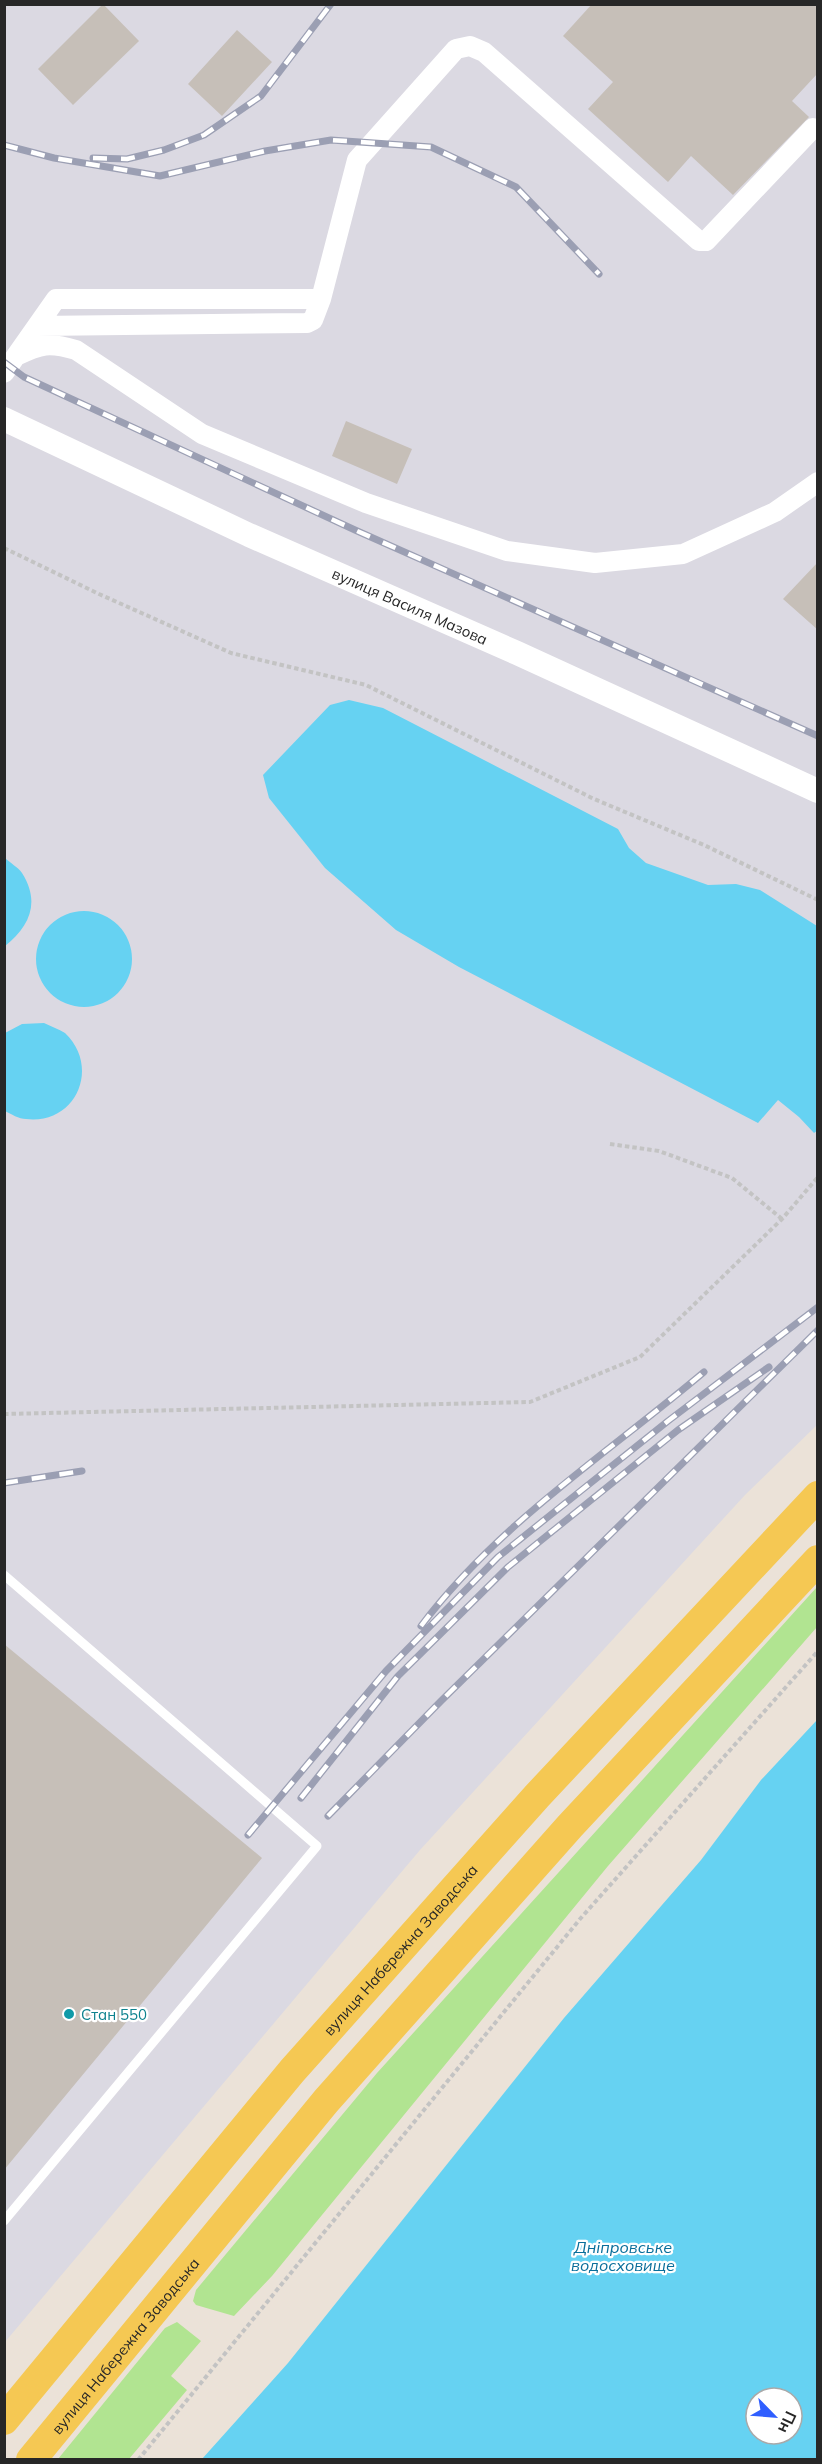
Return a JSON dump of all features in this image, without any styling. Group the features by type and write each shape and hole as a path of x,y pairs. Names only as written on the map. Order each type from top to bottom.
{"main road":[{"name":"вулиця Набережна Заводська","path":"4,2421 292,2071 537,1796 818,1496"},
{"name":"вулиця Набережна Заводська","path":"31,2460 327,2101 570,1826 818,1560"}],"street":[{"path":"38,326 307,323 313,320 321,300 357,160 456,50 470,46 484,52 699,241 705,241 813,128"},
{"path":"4,373 56,299 321,300"},
{"path":"16,356 40,344 58,345 76,350 202,434 366,503 507,551 595,563 682,554 775,512 818,482"},
{"name":"вулиця Василя Мазова","path":"4,419 239,531 818,791"}],"lane":[{"path":"4,1575 317,1846 4,2221"}],"path":[{"path":"4,548 99,594 231,653 366,685 584,794 704,845 818,900"},
{"path":"610,1144 659,1151 732,1178 782,1219"},
{"path":"4,1414 530,1402 640,1357 782,1219 818,1177"},
{"path":"138,2460 580,1919 818,1651"}],"shaded area":[{"path":"5,5 817,5 817,1425 745,1495 420,1850 5,2342"}],"green space":[{"path":"817,1587 817,1627 608,1866 272,2276 234,2316 196,2305 193,2301 196,2290 377,2073"},
{"path":"177,2322 201,2341 171,2376 187,2390 129,2459 58,2459 165,2328"}],"water":[{"path":"349,700 383,708 618,829 629,848 646,863 708,885 736,884 760,890 817,926 818,1130 814,1133 778,1100 758,1123 459,967 396,930 325,868 269,798 263,775 330,705"},
{"path":"5,858 22,873 31,894 31,904 26,922 5,946"},
{"path":"84,911 102,914 118,925 129,941 132,959 129,977 118,993 102,1004 84,1007 66,1004 50,993 39,977 36,959 39,941 50,925 66,914"},
{"path":"44,1023 65,1033 76,1047 81,1062 82,1077 78,1091 70,1103 58,1113 44,1118 21,1118 5,1111 5,1033 22,1024"},
{"name":"Дніпровське водосховище","path":"817,1720 817,2459 202,2459 288,2363 564,2018 701,1860 761,1780"}],"building":[{"path":"103,4 139,41 73,105 38,69"},
{"path":"592,4 818,4 818,73 792,101 809,117 733,195 691,156 668,182 588,109 613,82 563,36"},
{"path":"237,30 272,62 222,116 188,84"},
{"path":"346,421 412,449 397,484 332,456"},
{"path":"818,562 818,630 783,599"},
{"name":"Стан 550","path":"4,1644 262,1858 4,2170"}],"railway":[{"path":"93,158 127,159 164,150 204,135 261,96 331,4"},
{"path":"4,145 54,158 160,176 265,151 331,140 431,147 516,187 599,274"},
{"path":"4,362 24,377 355,530 818,736"},
{"path":"248,1835 386,1671 498,1557 668,1421 818,1307"},
{"path":"328,1816 441,1701 818,1330"},
{"path":"301,1798 398,1676 508,1567 678,1430 769,1367"},
{"path":"421,1626 484,1554 519,1522 704,1372"},
{"path":"4,1483 82,1471"}],"place":[{"name":"Стан 550","path":"69,2014"}]}
